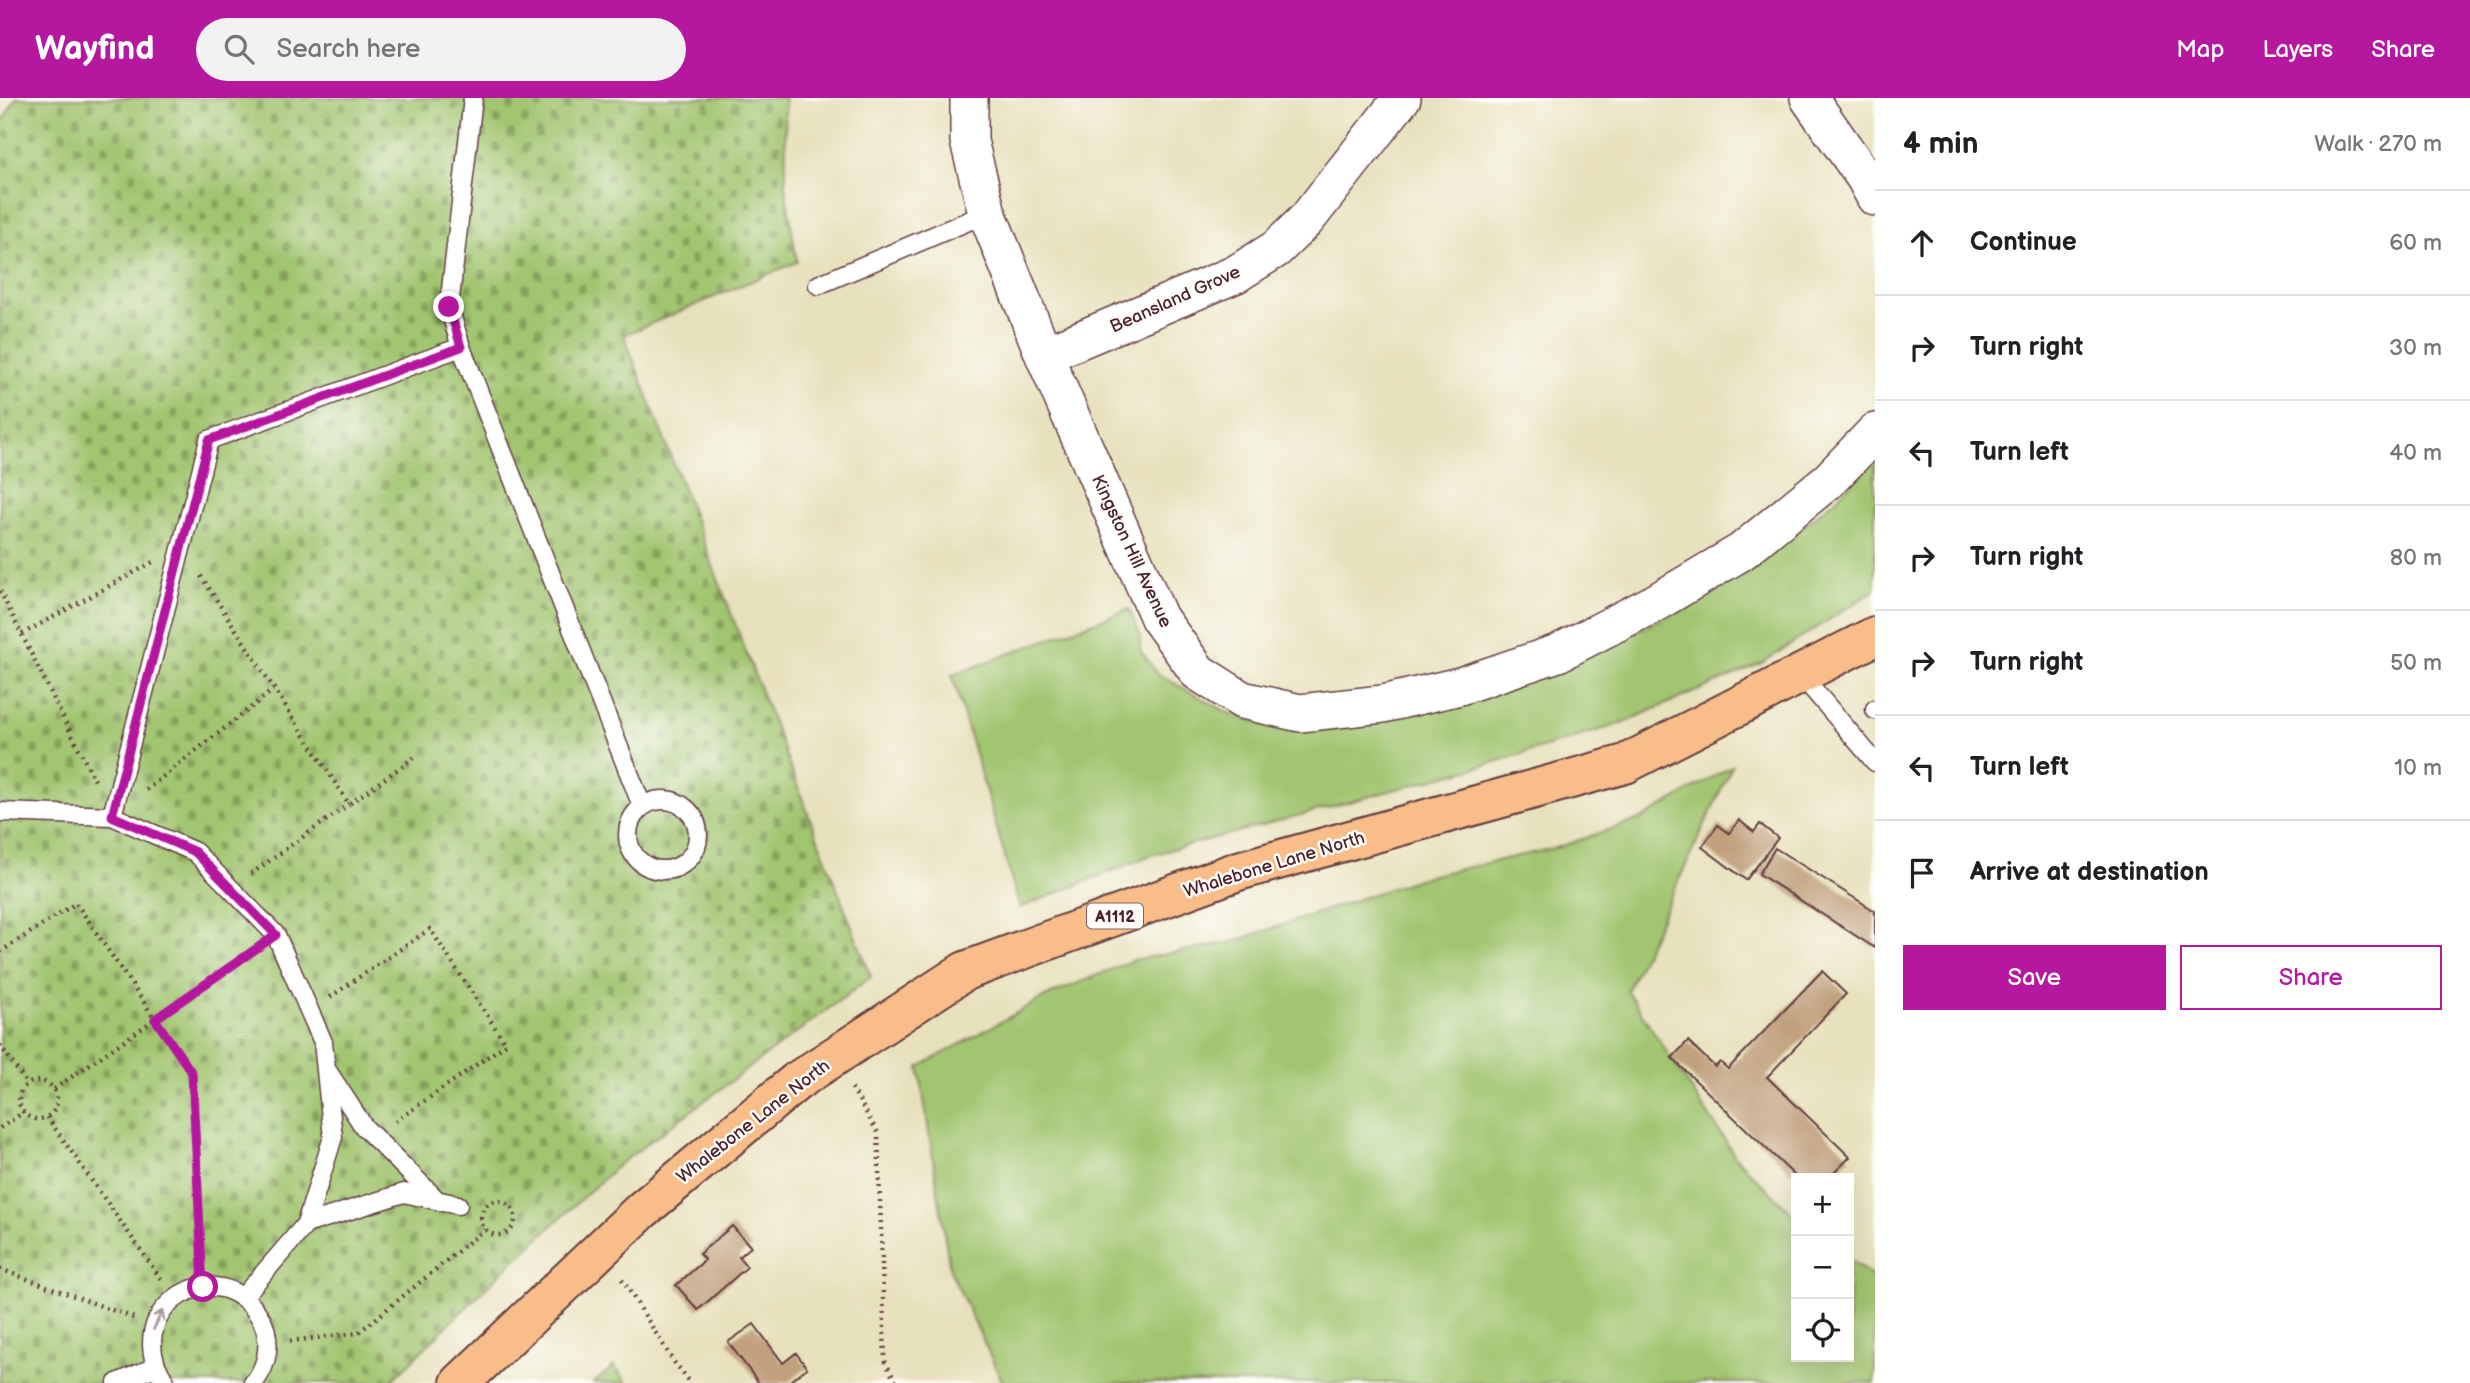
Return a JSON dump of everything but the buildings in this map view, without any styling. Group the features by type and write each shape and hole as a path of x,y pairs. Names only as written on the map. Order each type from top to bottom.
{"main road":[{"name":"Whalebone Lane North","path":"460,1383 642,1210 797,1081 965,971 1238,871 1625,764 1875,636"}],"street":[{"name":"Kingston Hill Avenue","path":"969,98 969,141 987,213 1044,355 1158,618 1198,672 1242,700 1300,713 1383,704 1460,686 1558,653 1655,603 1741,552 1829,480 1875,432"},
{"name":"Beansland Grove","path":"1044,355 1236,274 1276,249 1307,219 1402,98"},
{"path":"1809,98 1866,178 1875,197"}],"lane":[{"path":"473,98 449,307 461,347 642,806"},
{"path":"818,285 987,213"},
{"path":"112,816 209,440 461,347"},
{"path":"1800,674 1875,762"},
{"path":"655,800 667,800 679,803 693,815 698,839 690,857 681,865 670,869 657,869 643,863 634,855 628,829 634,815 642,806 655,800"},
{"path":"0,812 112,816 195,852 276,935 323,1042 333,1137 306,1224 243,1297"},
{"path":"326,1069 364,1127 438,1200"},
{"path":"306,1224 404,1193 458,1205"},
{"path":"166,1383 155,1367 150,1347 154,1326 164,1308 183,1293 203,1287 217,1287 243,1297 257,1311 266,1330 268,1344 265,1364 253,1383"},
{"path":"117,1383 155,1367"}],"path":[{"path":"22,634 181,546 349,804"},
{"path":"0,591 112,816 273,690"},
{"path":"230,888 415,757"},
{"path":"0,952 76,903 192,1073 203,1287"},
{"path":"309,1012 430,929 506,1044 373,1136"},
{"path":"54,1089 276,935"},
{"path":"0,1045 27,1084"},
{"path":"834,1057 878,1133 885,1361 897,1383"},
{"path":"40,1081 54,1089 57,1101 47,1117 35,1118 24,1112 19,1096 27,1084 40,1081"},
{"path":"0,1128 24,1112"},
{"path":"47,1117 175,1299"},
{"path":"498,1200 509,1204 516,1216 513,1227 503,1235 490,1233 485,1229 481,1214 487,1205 498,1200"},
{"path":"268,1344 358,1333 485,1229"},
{"path":"603,1247 674,1362 691,1383"},
{"path":"0,1269 154,1326"}],"green space":[{"path":"16,98 785,98 786,193 797,262 624,335 871,977 617,1166 508,1266 389,1383 0,1383 0,126"},
{"path":"1875,456 1875,590 1762,663 1620,724 1479,767 1151,855 1020,908 952,675 1129,609 1140,634 1140,650 1159,675 1227,712 1270,727 1343,728 1580,659 1682,609 1768,555 1836,499"},
{"path":"1732,766 1627,991 1737,1159 1791,1212 1791,1362 1854,1362 1854,1263 1875,1278 1875,1383 1003,1383 950,1270 919,1067 1047,996 1134,960 1232,942 1424,877 1559,847 1641,819"},
{"path":"614,1366 627,1383 594,1383"}],"route":[{"path":"203,1287 192,1073 155,1019 276,935 195,852 112,816 209,440 461,347 449,307"}]}
